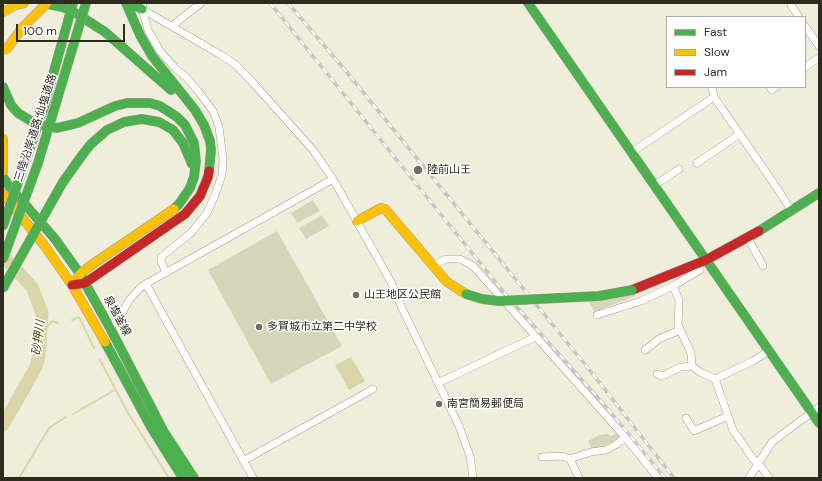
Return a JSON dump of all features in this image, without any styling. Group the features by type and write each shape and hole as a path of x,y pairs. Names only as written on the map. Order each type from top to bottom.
{"main road":[{"path":"3,12 15,5 24,3"},
{"path":"43,3 62,7 74,12 104,32 173,92 200,124 208,140 211,159"},
{"path":"4,55 13,39 47,3"},
{"name":"三陸沿岸道路;仙塩道路","path":"3,226 44,107 73,3"},
{"name":"三陸沿岸道路;仙塩道路","path":"3,259 38,163 86,3"},
{"path":"72,285 85,283 185,214 200,196 208,177 211,159 210,141 200,117 152,56 131,17 126,3"},
{"path":"129,3 143,6"},
{"path":"528,3 655,185 702,262 815,410 819,423"},
{"path":"3,87 11,105 18,113 27,120 45,127 56,128 78,123 115,106 127,103 150,103 160,106 177,117 190,133 196,151 196,161 194,177 185,196 172,210 90,266 80,274 72,285"},
{"path":"3,288 52,200 83,154 99,137 116,125 133,119 151,120 166,125 179,136 188,152 194,177"},
{"path":"3,139 3,171"},
{"name":"泉塩釜線","path":"3,177 55,239 80,274 164,432 194,478"},
{"path":"357,221 381,208 385,209 447,282 466,294 482,299 499,300 599,296 632,290 702,262 765,229 791,210 819,193"},
{"name":"泉塩釜線","path":"3,194 44,245 72,285 101,334 151,427 183,478"}],"street":[{"path":"172,26 201,3"},
{"path":"791,5 798,16"},
{"path":"143,6 172,26 236,65 313,150 333,179 391,282 401,306 460,426 470,456 473,478"},
{"path":"143,6 148,30 160,51 175,68 186,77 213,110 219,127 223,159 222,175 216,194 207,213 191,233 161,257 166,273"},
{"path":"806,27 816,35 819,46"},
{"path":"806,66 819,58"},
{"path":"712,88 714,96 778,188 791,210"},
{"path":"632,152 714,96"},
{"path":"697,163 740,134"},
{"path":"655,185 679,169"},
{"path":"110,328 119,318 130,299 142,286 333,179"},
{"path":"748,238 764,266"},
{"path":"433,267 446,259 460,259 473,266 625,437 658,478"},
{"path":"596,315 641,301 672,286 700,270 702,262"},
{"path":"146,284 253,478"},
{"path":"672,286 678,300 678,325 691,353 692,366"},
{"path":"645,350 659,339 680,330"},
{"path":"438,383 535,336"},
{"path":"715,379 753,362 769,351"},
{"path":"657,374 662,376 681,367 692,366 700,372 715,379 733,430 769,478"},
{"path":"243,461 373,389"},
{"path":"749,478 772,442 815,410"},
{"path":"686,418 694,430 728,416"},
{"path":"542,457 562,456 570,459 591,452 606,450 617,444 625,437"},
{"path":"570,459 579,478"}],"shaded area":[{"path":"313,200 320,211 297,223 291,213"},
{"path":"322,215 329,226 306,239 299,228"},
{"path":"277,231 342,346 271,384 208,270"},
{"path":"630,286 635,296 594,312 585,294 603,292"},
{"path":"351,357 365,381 349,390 335,365"},
{"path":"617,433 621,436 615,441 600,447 591,448 588,441 599,435 608,434 611,436"}],"waterway":[{"name":"砂押川","path":"3,425 36,367 39,356 42,313 32,287 7,260"},
{"path":"72,320 79,317 94,348"},
{"path":"41,335 52,321 58,323"},
{"path":"100,360 128,413 169,478"},
{"path":"73,414 115,390"},
{"path":"19,478 49,428 66,417"}],"railway":[{"path":"270,3 506,295 608,409 665,478"},
{"path":"288,3 345,70 592,373 674,478"}],"traffic: fast":[{"path":"43,3 62,7 74,12 105,32 171,90"},
{"path":"3,226 44,107 73,3"},
{"path":"3,259 38,163 86,3"},
{"path":"126,3 140,35 152,56 195,110 204,125 210,141 211,150 209,171"},
{"path":"129,3 142,9"},
{"path":"528,3 819,423"},
{"path":"3,87 11,105 18,113 36,124 57,128 78,123 115,106 127,103 150,103 160,106 177,117 185,125 194,143 196,161 194,177 190,188 174,209"},
{"path":"83,154 91,144 107,130 124,122 142,119 159,122 173,130 183,143 192,164"},
{"path":"3,288 63,182 83,154"},
{"path":"3,177 55,239 80,274 164,432 194,478"},
{"path":"759,231 819,193"},
{"path":"466,294 482,299 499,301 599,296 632,290"},
{"path":"105,342 151,427 183,478"}],"traffic: slow":[{"path":"3,12 15,5 24,3"},
{"path":"6,50 23,27 47,3"},
{"path":"3,139 3,171"},
{"path":"3,194 44,245 72,285 105,342"},
{"path":"357,221 381,208 385,209 447,282 466,294"},
{"path":"72,285 80,274 90,266 174,209"}],"traffic: jam":[{"path":"72,285 85,283 185,214 200,196 209,171"},
{"path":"632,290 706,260 759,231"}],"place":[{"name":"陸前山王","path":"418,170"},
{"name":"山王地区公民館","path":"356,295"},
{"name":"多賀城市立第二中学校","path":"259,327"},
{"name":"南宮簡易郵便局","path":"439,404"}]}
